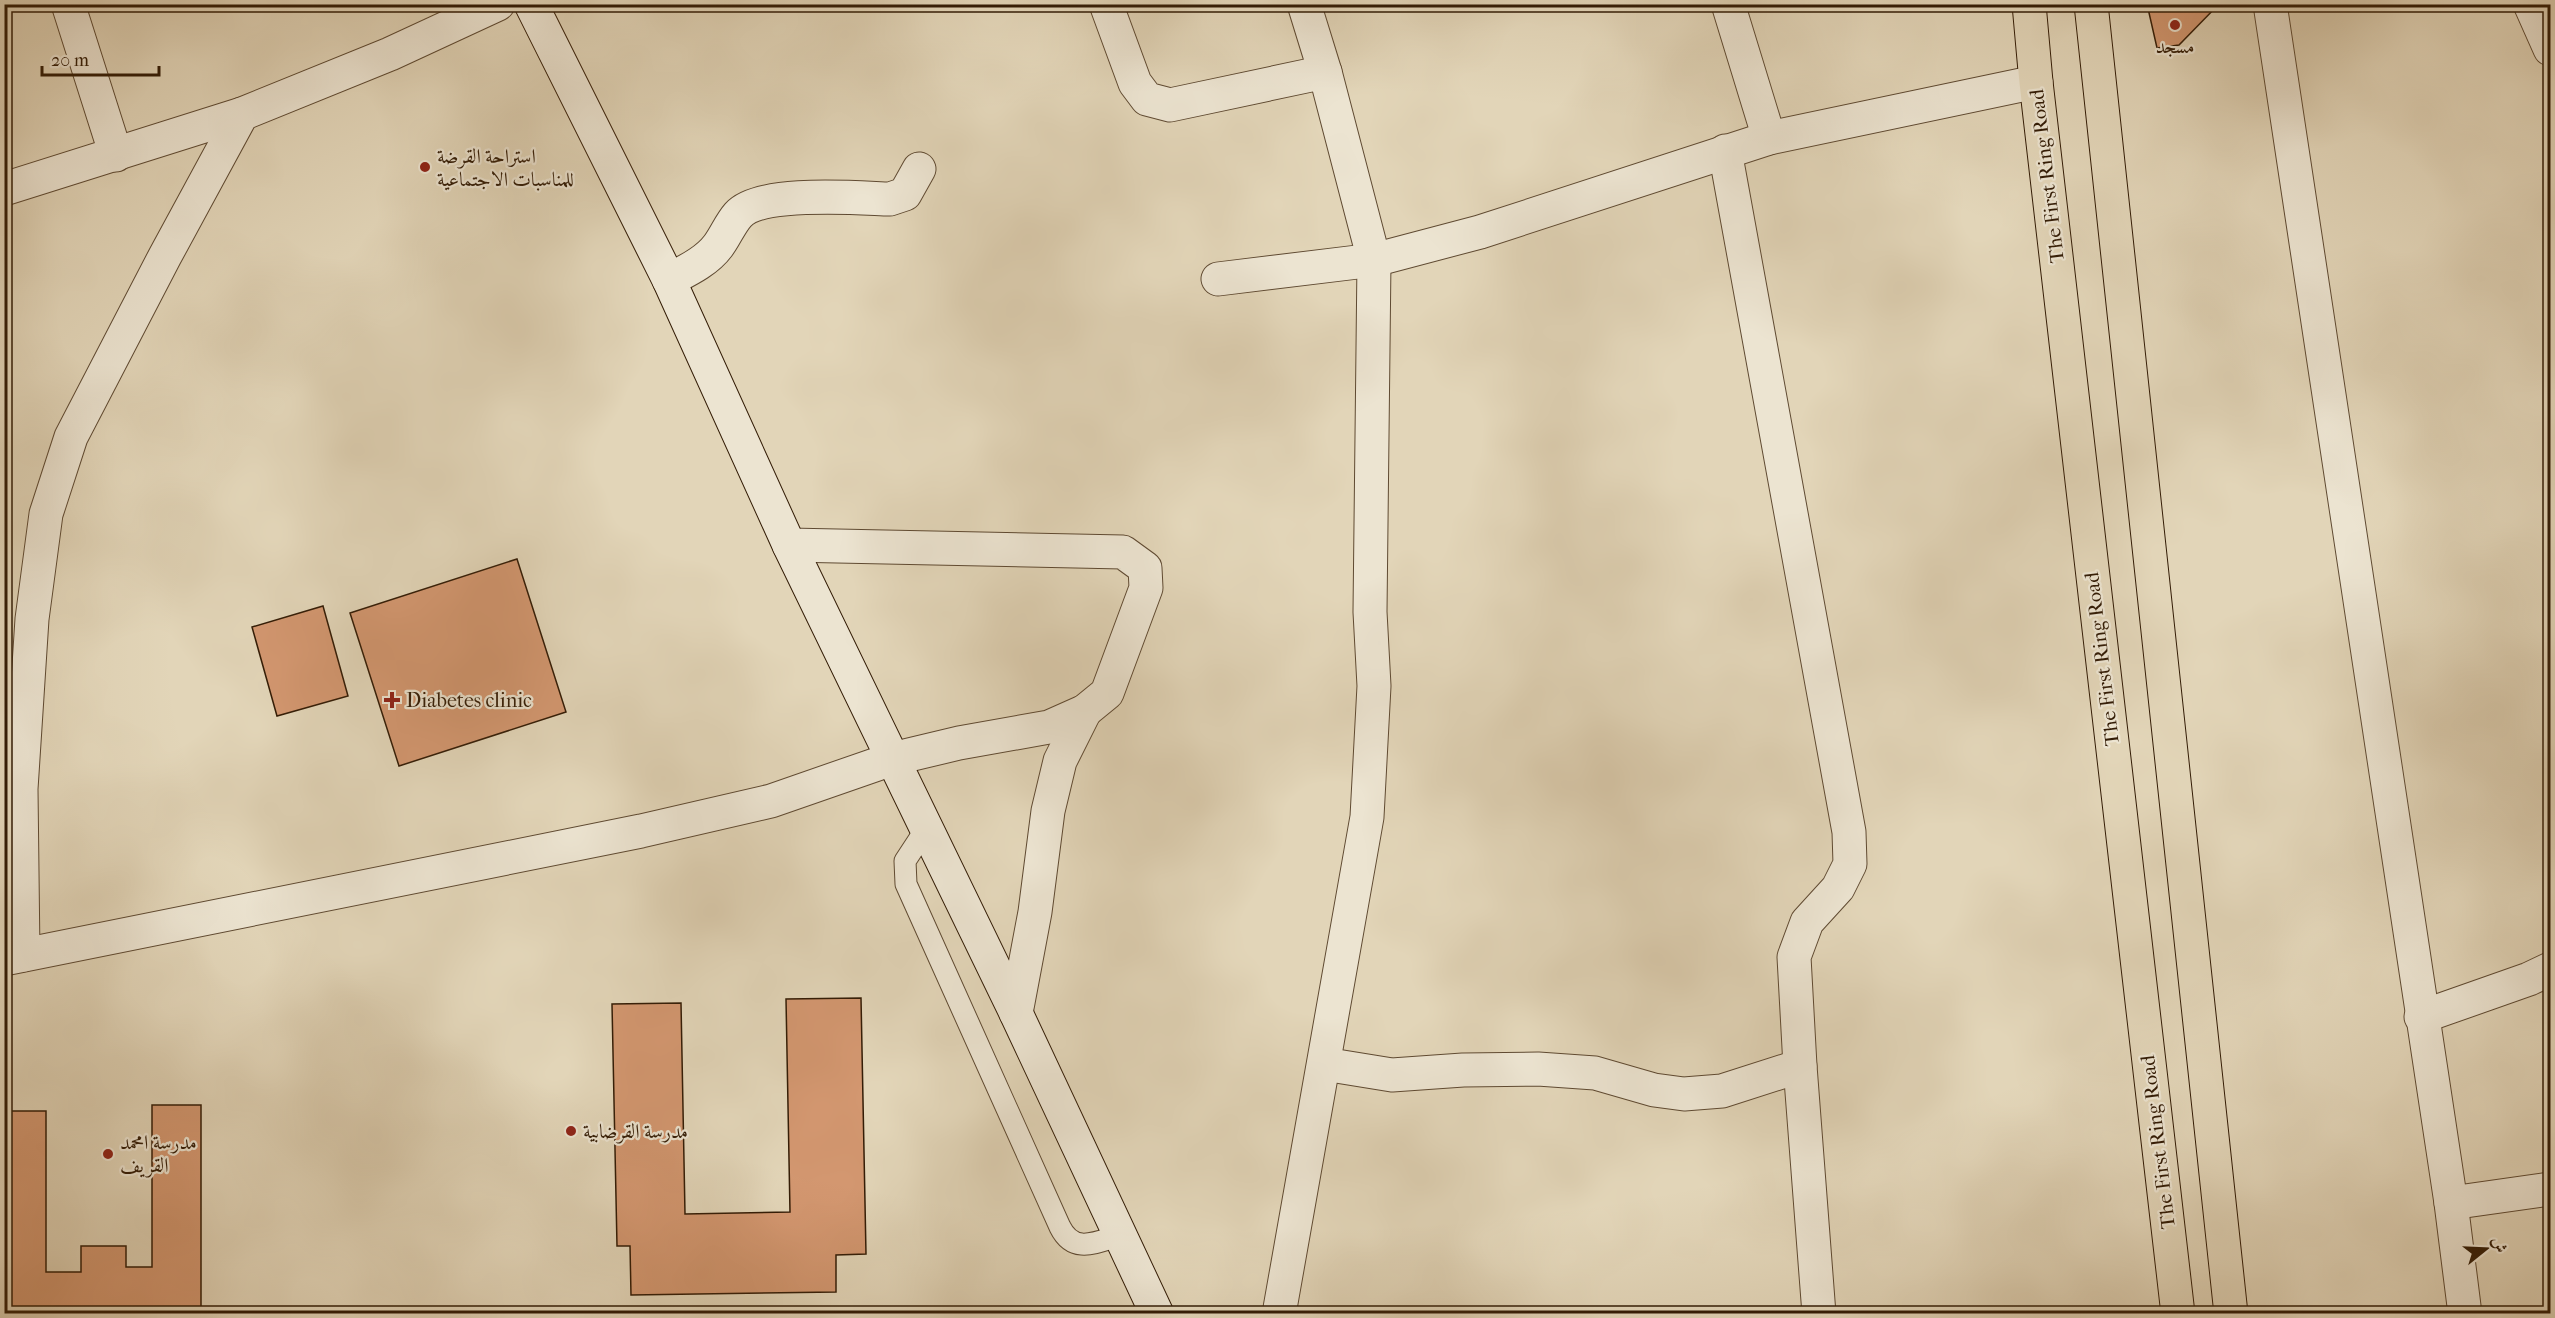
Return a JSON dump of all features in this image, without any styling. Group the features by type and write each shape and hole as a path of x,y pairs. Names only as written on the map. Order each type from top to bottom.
{"main road":[{"name":"The First Ring Road","path":"2029,4 2036,82 2178,1314"},
{"path":"2091,4 2231,1314"}],"street":[{"path":"68,4 116,154"},
{"path":"4,189 242,114 390,54 498,4"},
{"path":"531,4 669,280 789,545 1016,1014 1157,1314"},
{"path":"1106,4 1135,83 1147,99 1170,105 1325,72"},
{"path":"1279,1314 1367,817 1374,686 1370,612 1374,260 1325,72 1304,4"},
{"path":"1728,4 1769,138"},
{"path":"2270,4 2421,1017 2451,1203 2465,1314"},
{"path":"2530,4 2550,49"},
{"path":"1218,279 1374,260 1480,232 1769,138 2036,82"},
{"path":"242,114 71,437 46,514 32,619 21,789 14,957 641,831 771,801 892,759 959,742 1049,727 1085,711 1107,693 1146,588 1145,568 1123,552 789,545"},
{"path":"1725,151 1849,832 1850,864 1838,888 1807,922 1794,957 1819,1314"},
{"path":"669,280 699,263 717,248 738,215 751,206 773,199 890,199 905,194 919,169"},
{"path":"1016,1014 1035,912 1048,812 1060,760 1085,711"},
{"path":"2421,1017 2529,979 2550,969"},
{"path":"1324,1064 1392,1075 1463,1070 1538,1069 1595,1073 1654,1090 1684,1094 1722,1091 1800,1066"},
{"path":"2451,1203 2550,1189"}],"lane":[{"path":"926,828 905,861 906,884 1060,1227 1077,1245 1121,1236"}],"building":[{"name":"مسجد","path":"2147,4 2219,4 2179,45 2157,48"},
{"path":"517,559 566,712 399,766 350,613"},
{"path":"323,606 348,696 277,716 252,627"},
{"path":"861,998 866,1254 836,1255 836,1292 631,1295 630,1246 617,1246 612,1004 681,1003 685,1214 790,1212 786,999"},
{"path":"152,1105 201,1105 201,1311 4,1310 4,1111 46,1111 46,1272 81,1272 81,1246 126,1246 126,1267 152,1267"}],"place":[{"name":"مسجد","path":"2175,25"},
{"name":"استراحة القرضة للمناسبات الاجتماعية","path":"425,167"},
{"name":"Diabetes clinic","path":"392,700"},
{"name":"مدرسة القرضابية","path":"571,1131"},
{"name":"مدرسة امحمد القريف","path":"108,1154"}]}
